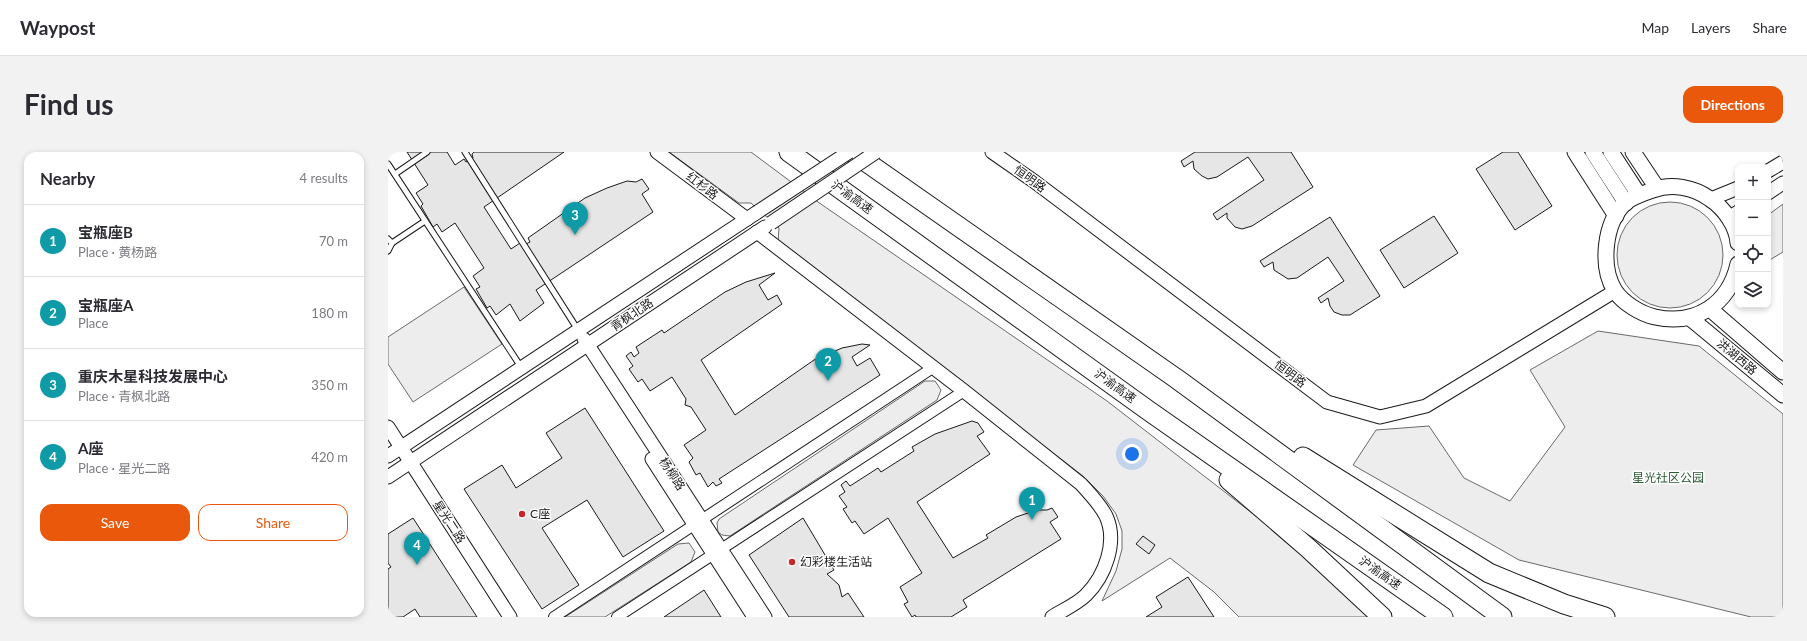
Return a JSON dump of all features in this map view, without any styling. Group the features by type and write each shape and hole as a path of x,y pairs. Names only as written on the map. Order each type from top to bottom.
{"highway":[{"name":"沪渝高速","path":"789,152 1149,411 1443,617"},
{"path":"850,152 1177,379 1502,617"},
{"path":"1177,379 1490,573 1564,604 1604,617"},
{"path":"1149,411 1308,548 1382,617"}],"main road":[{"path":"1575,152 1616,216"},
{"path":"1593,152 1626,203"},
{"path":"1611,152 1639,195"},
{"path":"1633,152 1657,188"},
{"path":"1736,272 1735,278 1725,295 1710,309 1690,318 1669,320 1648,316 1629,304 1615,291 1608,271 1606,252 1608,233 1616,216 1626,203 1639,195 1657,188 1682,187 1702,193 1733,215 1737,236"},
{"name":"洪湖西路","path":"1710,309 1783,372"},
{"name":"洪湖西路","path":"1690,318 1783,395"}],"street":[{"name":"红杉路","path":"657,152 751,216"},
{"name":"青枫北路","path":"388,456 850,152"},
{"name":"青枫北路","path":"388,477 584,348 876,152"},
{"name":"恒明路","path":"992,152 1035,182 1328,402 1380,417 1426,406 1615,291"},
{"path":"1771,169 1783,162"},
{"path":"1771,191 1783,183"},
{"path":"1710,199 1735,189"},
{"path":"757,232 934,367 1081,484 1095,499 1106,516 1111,533 1110,551 1097,581 1085,596 1052,617"},
{"name":"杨柳路","path":"575,334 717,552 754,617"},
{"path":"554,617 934,367"},
{"path":"616,617 964,391"},
{"name":"星光二路","path":"388,427 510,617"},
{"name":"杨柳路","path":"717,552 766,617"},
{"path":"1041,617 1097,581"}],"lane":[{"path":"394,174 427,152"},
{"path":"465,152 575,334"},
{"path":"388,164 522,369"},
{"path":"388,251 390,241 425,221"}],"shaded area":[{"path":"669,152 751,152 818,202 1107,401 1274,530 1370,617 1239,617 1214,592 1170,558 1102,601 1116,571 1122,549 1122,531 1116,514 1103,496 1083,476 778,241 779,228 751,203 739,203"},
{"path":"1670,202 1690,206 1707,218 1719,235 1723,255 1719,275 1707,292 1690,304 1670,308 1650,304 1633,292 1621,275 1617,255 1621,235 1633,218 1650,206"},
{"path":"1783,204 1783,252 1771,259 1771,236 1771,213"},
{"path":"464,287 502,344 413,402 388,364 388,337"},
{"name":"星光社区公园","path":"1598,331 1699,346 1783,414 1783,617 1751,617 1519,560 1353,465 1376,430 1429,426 1464,478 1510,501 1565,427 1530,370"},
{"path":"925,381 935,381 941,390 937,400 730,536 722,535 718,532 717,523 719,519"},
{"path":"689,543 695,552 691,562 605,617 565,617 678,544"}],"building":[{"path":"407,152 447,152 455,165 464,159 466,162 473,158 472,154 474,152 564,152 484,207 511,249 520,243 522,246 530,242 528,238 585,198 627,181 636,182 642,179 649,189 642,194 653,212 536,290 544,303 520,321 510,304 496,315 490,306 487,308 476,289 480,287 473,276 484,268 455,223 442,232 437,224 433,227 421,206 423,204 416,193 428,185"},
{"path":"1195,152 1291,152 1313,187 1252,226 1242,229 1235,227 1227,218 1227,213 1217,220 1213,214 1264,180 1248,157 1217,177 1208,179 1194,169 1193,161 1184,167 1181,161"},
{"path":"1503,152 1518,152 1552,206 1515,230 1476,169"},
{"path":"1434,216 1458,253 1404,288 1380,250"},
{"path":"1330,217 1380,296 1350,315 1342,315 1334,312 1330,306 1328,298 1321,303 1318,298 1344,281 1328,257 1297,278 1288,279 1274,270 1273,262 1264,267 1260,261"},
{"path":"775,273 759,285 768,300 777,295 782,304 701,360 735,415 814,360 842,348 862,344 870,345 852,357 857,366 870,358 880,375 719,479 722,483 716,486 713,482 708,487 700,473 696,475 689,462 693,458 684,445 706,430 691,407 685,405 686,399 672,377 650,391 642,379 638,382 629,369 633,366 626,356 631,352 634,357 639,353 636,347 662,330 664,333 725,292 746,282"},
{"name":"C座","path":"585,408 664,531 623,557 587,500 542,528 579,585 542,609 464,489 502,465 516,488 562,458 546,433"},
{"path":"972,421 978,423 984,432 977,436 990,454 917,502 953,558 988,538 986,535 1016,517 1037,510 1047,510 1052,508 1058,517 1050,522 1061,539 963,600 967,607 951,617 916,617 915,615 912,617 904,604 908,602 900,587 922,573 888,518 864,534 855,521 852,523 843,509 847,507 839,496 845,492 841,485 846,481 850,486 878,468 881,472 914,451 912,447 935,434"},
{"path":"413,518 477,617 420,617 415,609 403,617 388,617 388,569 391,567 388,563 388,534"},
{"name":"幻彩楼生活站","path":"803,518 834,570 827,574 839,585 842,597 848,593 864,617 789,617 749,555"},
{"path":"1143,536 1155,545 1149,554 1136,544"},
{"path":"1188,577 1214,617 1146,617 1162,607 1156,597"},
{"path":"704,590 721,617 664,617"}],"place":[{"name":"重庆木星科技发展中心","path":"575,235"},
{"name":"宝瓶座A","path":"828,381"},
{"name":"C座","path":"522,514"},
{"name":"宝瓶座B","path":"1032,520"},
{"name":"幻彩楼生活站","path":"792,562"},
{"name":"A座","path":"417,565"}]}
